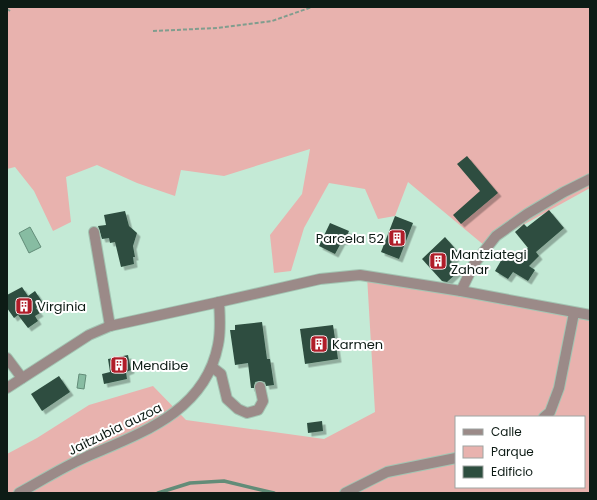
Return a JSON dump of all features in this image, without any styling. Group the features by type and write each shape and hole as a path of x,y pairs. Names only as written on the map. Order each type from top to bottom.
{"street":[{"path":"461,291 474,264 496,236 527,214 564,192 590,179"},
{"path":"94,232 110,326"},
{"path":"7,388 89,335 110,326 320,279 360,275 461,291 590,315"},
{"name":"Jaitzubia auzoa","path":"19,493 85,458 118,444 160,423 182,408 198,391 212,367 218,345 219,302"},
{"path":"545,416 550,412 559,388 574,313"},
{"path":"7,358 22,378"},
{"path":"212,367 221,374 227,399 238,409 248,413 258,410 263,401 260,387"},
{"path":"345,493 387,472 455,458"}],"path":[{"path":"153,31 217,28 272,21 312,7"}],"green space":[{"path":"7,7 590,7 590,188 485,246 408,182 395,216 378,219 365,189 329,183 304,228 291,271 274,273 270,235 302,194 310,149 224,176 181,170 175,196 137,183 97,165 66,177 71,222 53,231 34,191 15,167 7,169"},
{"path":"367,276 590,314 590,493 7,493 7,454 37,438 89,405 153,386 186,420 324,439 375,412"}],"shaded area":[{"path":"30,227 41,247 29,253 19,233"},
{"path":"79,374 86,375 84,389 77,388"}],"building":[{"path":"467,156 498,193 461,224 453,215 480,191 457,164"},
{"path":"549,210 564,228 536,252 539,256 529,266 535,270 528,281 513,272 508,279 495,271 506,252 517,258 528,248 515,232 524,224 527,227"},
{"path":"125,211 129,226 137,233 133,246 135,257 133,257 134,264 121,267 115,242 110,243 109,238 102,239 98,226 106,225 104,215"},
{"name":"Parcela 52","path":"395,216 413,223 399,259 381,252"},
{"path":"330,223 349,231 344,242 342,241 335,254 319,246"},
{"name":"Mantziategi Zahar","path":"445,237 460,254 451,262 459,271 447,282 442,281 422,259"},
{"name":"Virginia","path":"22,287 28,296 35,291 43,303 36,308 40,313 35,316 38,321 28,328 18,315 14,318 7,308 7,295"},
{"path":"262,322 267,359 270,359 274,385 266,386 265,382 259,381 255,382 254,388 251,388 248,363 235,365 230,330 235,330 235,325"},
{"name":"Karmen","path":"333,325 338,359 305,364 300,329"},
{"name":"Mendibe","path":"128,355 131,370 126,372 127,379 104,384 102,374 110,372 108,359"},
{"path":"59,376 70,392 42,411 31,394"},
{"path":"322,421 323,431 308,433 307,423"}],"waterway":[{"path":"158,493 190,483 224,481 274,493"}],"place":[{"name":"Parcela 52","path":"397,238"},
{"name":"Mantziategi Zahar","path":"438,261"},
{"name":"Virginia","path":"24,306"},
{"name":"Karmen","path":"319,344"},
{"name":"Mendibe","path":"119,365"}]}
